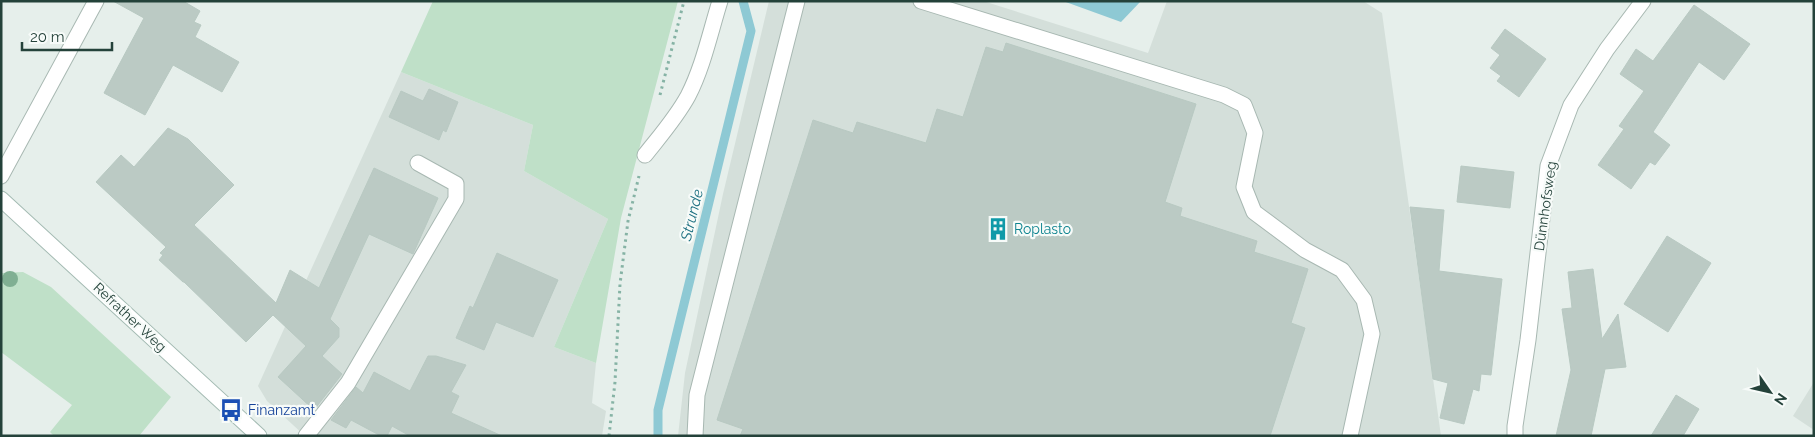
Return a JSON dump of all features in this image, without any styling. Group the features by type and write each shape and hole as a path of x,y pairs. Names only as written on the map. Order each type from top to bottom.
{"street":[{"path":"1,176 96,1"},
{"path":"645,155 677,114 688,94 700,68 720,1"},
{"path":"695,436 697,395 798,1"},
{"path":"921,1 1224,95 1244,105 1255,133 1244,187 1254,212 1305,250 1342,270 1364,300 1372,334 1350,436"},
{"name":"Dünnhofsweg","path":"1515,436 1548,166 1571,105 1607,49 1643,1"},
{"path":"306,436 348,383 456,199 456,184 418,163"},
{"name":"Refrather Weg","path":"1,199 259,436"}],"path":[{"path":"659,100 684,1"},
{"path":"609,436 615,382 620,284 628,221 645,155"}],"shaded area":[{"path":"769,1 983,1 1148,53 1167,1 1363,1 1382,13 1441,436 678,436 685,373 723,194"},
{"path":"401,72 533,125 524,171 608,219 554,347 596,363 592,403 606,411 602,436 305,436 267,401 258,386"},
{"path":"1814,382 1814,430 1793,416"}],"green space":[{"path":"433,1 678,1 621,218 596,363 554,347 608,219 524,171 533,125 401,72"},
{"path":"23,272 51,287 171,397 139,436 54,436 50,432 72,405 1,352 1,273"}],"water":[{"path":"1063,1 1141,1 1121,22"}],"building":[{"path":"113,1 183,1 200,11 194,22 201,25 195,37 239,62 222,92 173,65 145,115 104,93 144,18"},
{"path":"1694,5 1750,44 1724,80 1699,62 1653,132 1670,145 1655,165 1650,162 1631,189 1598,165 1624,129 1619,126 1644,91 1620,74 1636,49 1653,61"},
{"path":"1505,29 1546,59 1519,97 1497,81 1501,76 1490,68 1500,55 1491,48"},
{"name":"Roplasto","path":"1006,43 1196,104 1165,202 1182,208 1180,216 1257,241 1254,252 1308,269 1291,323 1305,328 1270,436 740,436 743,429 717,420 813,120 853,133 857,122 926,143 937,109 963,117 986,47 1003,52"},
{"path":"429,89 458,102 446,132 443,130 439,140 389,117 401,91 423,101"},
{"path":"168,128 188,139 234,185 194,225 276,303 290,270 319,288 374,168 438,198 413,254 369,234 330,319 339,328 339,337 322,356 342,374 314,410 278,377 306,346 273,315 246,342 159,260 163,255 160,253 166,247 96,182 121,155 134,167"},
{"path":"1461,166 1514,172 1510,208 1457,202"},
{"path":"1410,207 1444,210 1439,271 1502,279 1491,375 1481,374 1479,391 1473,389 1464,424 1440,418 1448,383 1433,379"},
{"path":"1667,236 1711,263 1668,332 1624,304"},
{"path":"497,253 558,280 533,337 496,322 484,350 456,338 470,306 473,308"},
{"path":"1593,269 1602,339 1618,314 1626,367 1605,369 1591,436 1556,436 1571,370 1562,309 1572,308 1568,272"},
{"path":"428,356 436,356 466,365 451,392 459,396 451,413 502,436 410,436 392,426 387,436 381,436 351,420 346,428 331,420 356,387 363,393 374,372 410,391"},
{"path":"1676,395 1699,409 1683,436 1651,436"}],"waterway":[{"name":"Strunde","path":"658,436 658,410 751,31 743,1"}],"place":[{"name":"Roplasto","path":"998,229"},
{"name":"Finanzamt","path":"231,410"}]}
